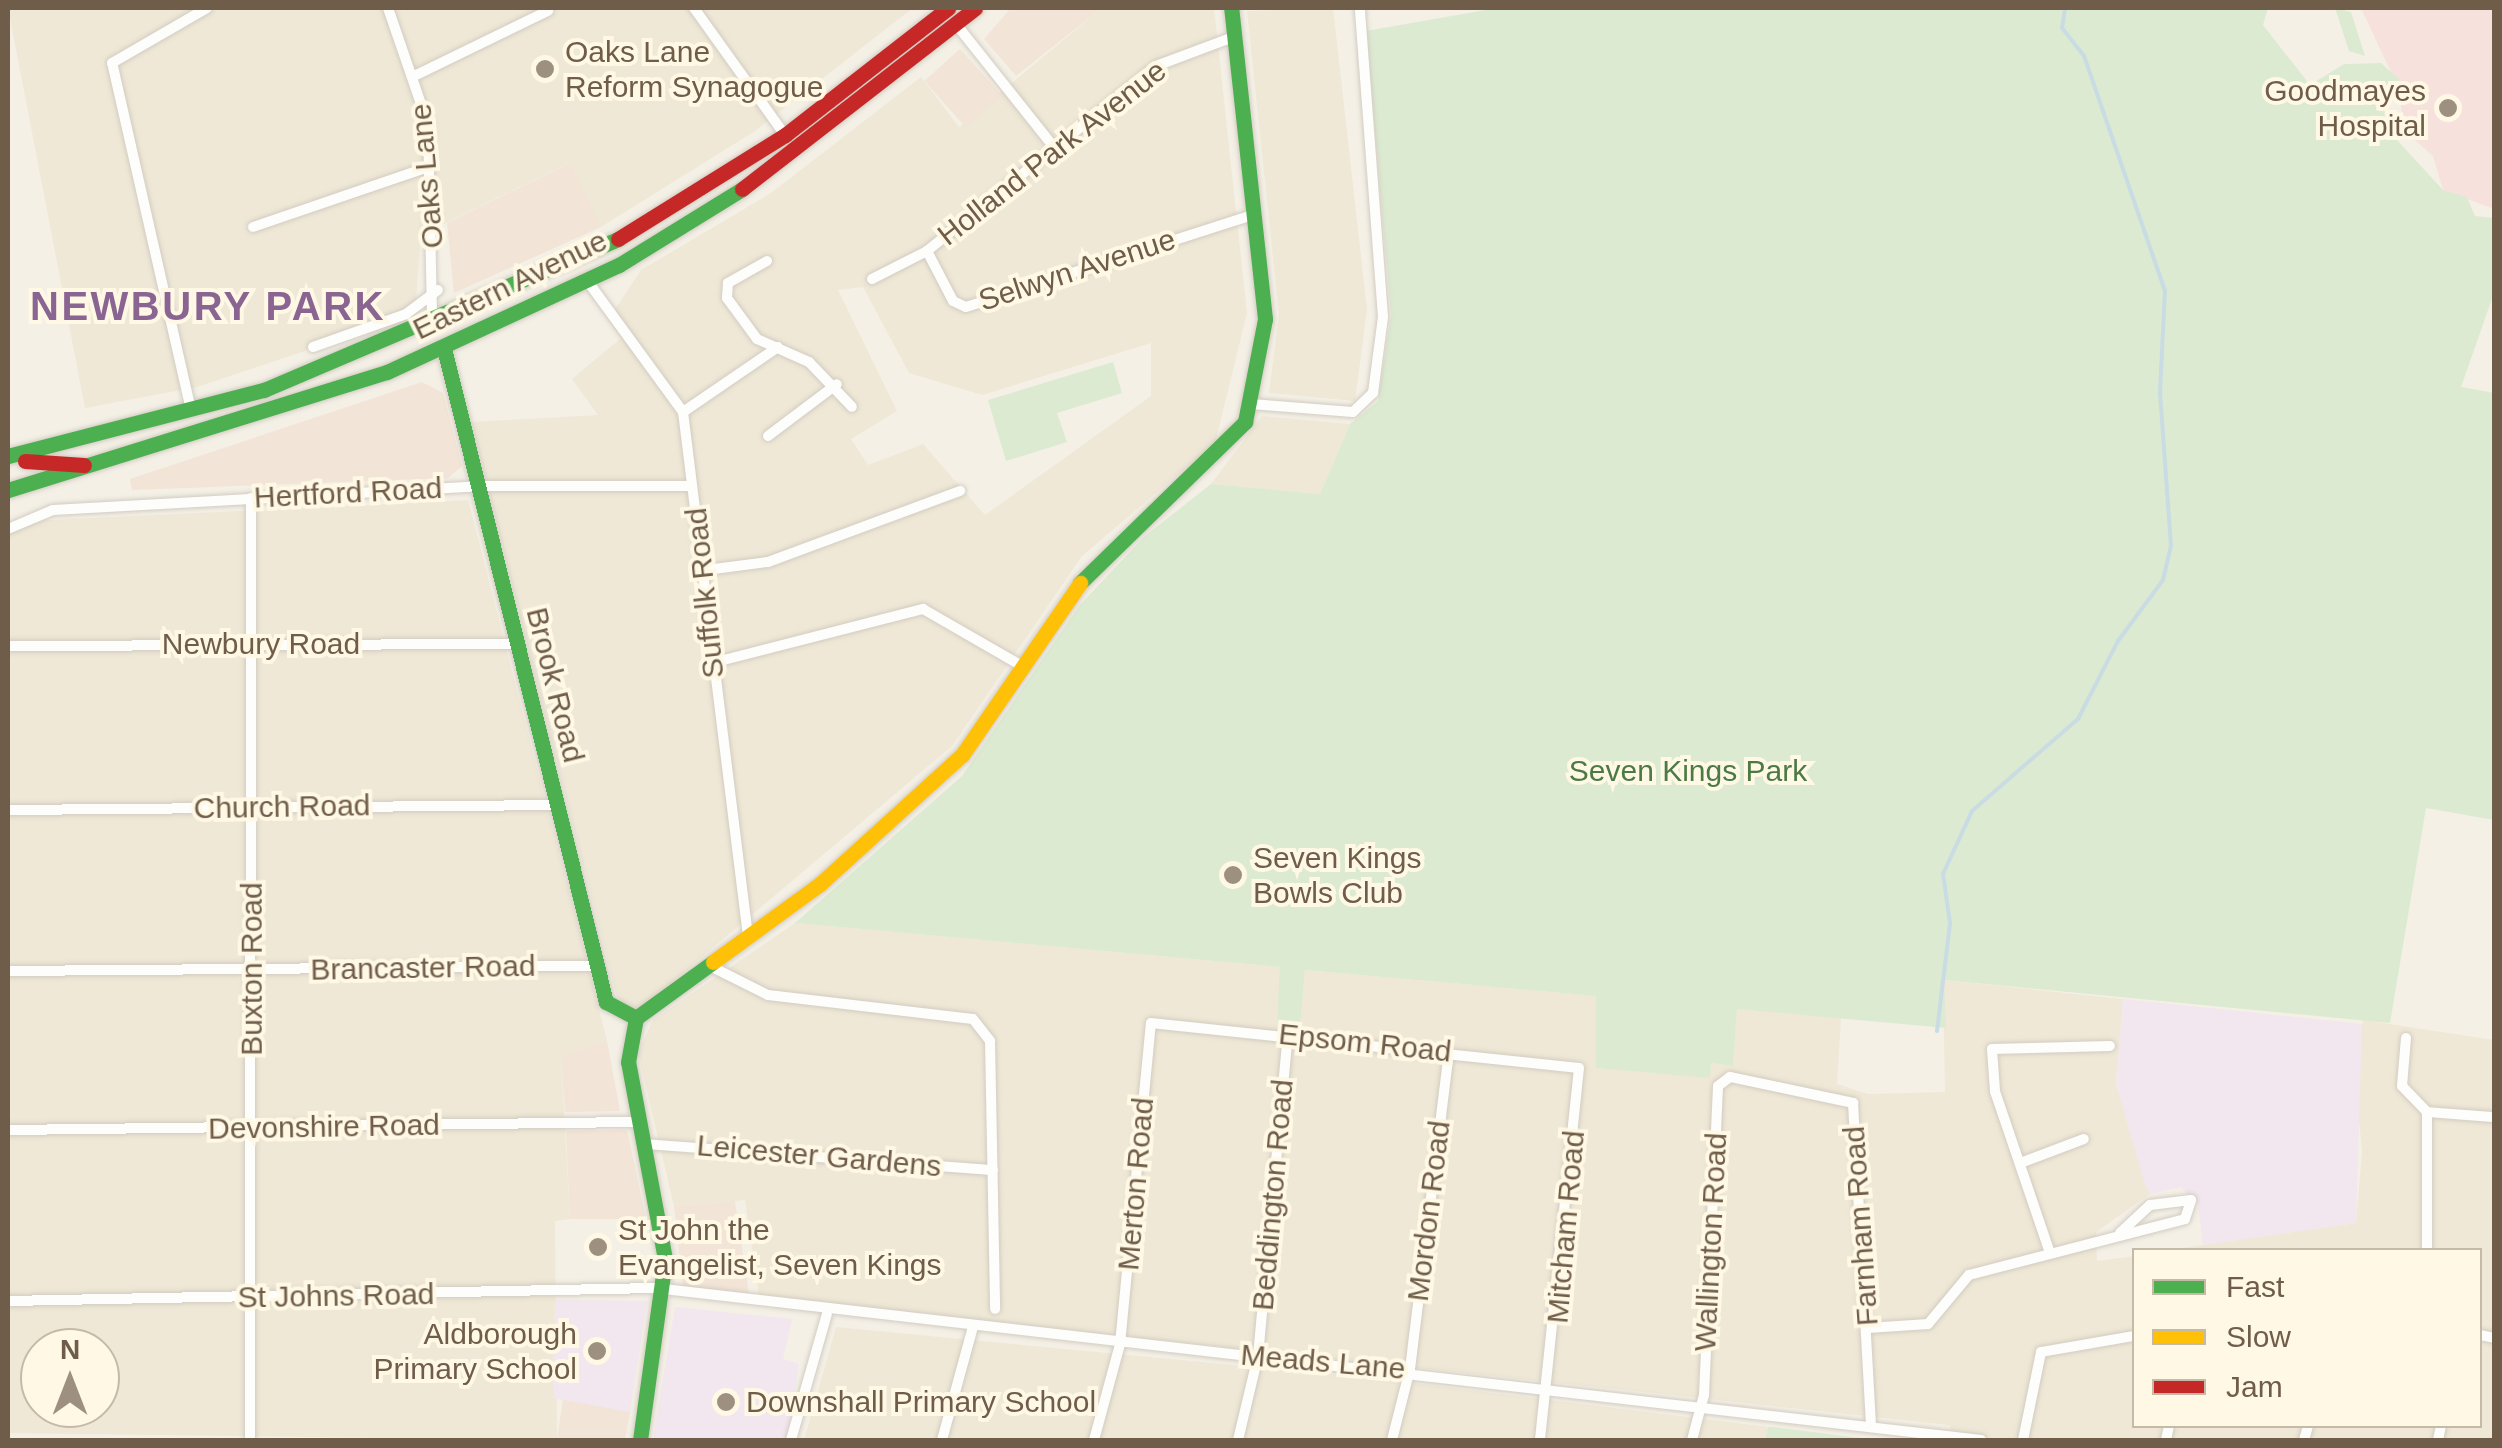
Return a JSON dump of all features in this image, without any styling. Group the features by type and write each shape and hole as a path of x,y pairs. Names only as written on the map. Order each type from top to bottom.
{"main road":[{"name":"Eastern Avenue","path":"19,456 191,411 466,312 609,244 785,135 952,15 975,8"},
{"path":"640,1440 664,1292 645,1144 626,1042 636,1018 820,884 962,755 1080,580 1219,457 1252,404 1265,318 1235,8"},
{"name":"Eastern Avenue","path":"10,489 272,413 444,348 586,279 761,177 952,15"},
{"name":"Brook Road","path":"444,348 606,1002 636,1018"},
{"path":"10,489 19,456 84,465"}],"street":[{"path":"191,411 112,62 207,8"},
{"name":"Oaks Lane","path":"388,8 416,75 428,167 438,290 429,326"},
{"path":"694,8 785,135"},
{"path":"1252,404 1352,412 1372,393 1383,317 1360,8"},
{"path":"416,75 548,11"},
{"path":"952,15 1054,146"},
{"name":"Holland Park Avenue","path":"872,279 927,251 1156,66 1236,36"},
{"path":"252,228 428,167"},
{"name":"Selwyn Avenue","path":"927,251 953,302 966,307 1256,214"},
{"path":"767,261 728,283 728,298 757,339 778,347 837,384 852,407"},
{"name":"Suffolk Road","path":"586,279 682,412 706,570 712,663 748,936"},
{"path":"313,346 406,314 438,290"},
{"name":"Oaks Lane","path":"438,290 466,312"},
{"path":"682,412 778,347"},
{"path":"768,436 837,384"},
{"name":"Hertford Road","path":"8,529 53,510 479,486 692,486"},
{"path":"706,570 768,562 960,491"},
{"name":"Buxton Road","path":"250,1440 254,1298 251,498"},
{"path":"712,663 924,609 1022,666"},
{"name":"Newbury Road","path":"8,646 515,644"},
{"name":"Church Road","path":"8,810 556,805"},
{"name":"Brancaster Road","path":"8,971 598,966"},
{"path":"710,966 768,995 974,1019 990,1041 995,1309"},
{"name":"Epsom Road","path":"1150,1024 1288,1034 1579,1068"},
{"name":"Merton Road","path":"1094,1440 1120,1344 1150,1024"},
{"name":"Beddington Road","path":"1238,1440 1258,1356 1288,1034"},
{"path":"2406,1038 2402,1086 2427,1112 2494,1117"},
{"path":"2050,1253 2023,1162 1995,1091 1992,1049 2110,1046"},
{"name":"Mordon Road","path":"1392,1440 1410,1369 1448,1052"},
{"name":"Mitcham Road","path":"1540,1440 1553,1386 1579,1068"},
{"name":"Farnham Road","path":"1722,1080 1850,1097 1868,1328 1871,1426"},
{"name":"Wallington Road","path":"1692,1440 1701,1405 1722,1080"},
{"path":"2427,1112 2427,1248"},
{"name":"Devonshire Road","path":"8,1130 640,1122"},
{"path":"2023,1162 2084,1139"},
{"name":"Leicester Gardens","path":"645,1144 993,1170"},
{"path":"1868,1328 1928,1324 1969,1275 2185,1218 2191,1200 2150,1205 2120,1233"},
{"name":"Meads Lane","path":"664,1292 827,1314 1410,1369 1981,1440"},
{"name":"St Johns Road","path":"8,1301 664,1292"},
{"path":"792,1440 827,1314"},
{"path":"942,1440 973,1326"},
{"path":"2023,1440 2042,1352 2132,1336"}],"shaded area":[{"path":"8,8 913,8 755,131 601,227 569,163 421,235 415,314 197,387 85,408"},
{"path":"1011,8 1102,8 1016,76 984,39"},
{"path":"1102,8 1214,8 1247,313 1215,443 1082,556 952,746 633,1015 616,994 471,422 598,415 572,379 621,338 608,320 641,270 771,193 921,77 959,127","holes":["863,287 909,373 982,395 1151,343 1151,396 985,515 923,444 868,465 851,439 897,411 838,290"]},
{"path":"1333,8 1367,309 1355,401 1269,393 1279,314 1247,11"},
{"name":"Goodmayes Hospital","path":"2361,8 2494,8 2494,209 2443,190 2433,156 2406,132 2396,83"},
{"path":"960,49 1001,95 966,127 924,81"},
{"path":"570,163 601,227 454,293 447,223"},
{"path":"422,382 443,393 462,466 448,478 132,490 130,479"},
{"path":"1262,416 1350,424 1320,494 1211,484"},
{"path":"468,500 607,1041 561,1056 570,1219 555,1221 557,1440 8,1433 8,522"},
{"path":"795,923 1281,967 1277,1021 1299,1024 1305,970 1597,996 1596,1068 1709,1077 1711,1063 1733,1066 1737,1009 1841,1018 1837,1084 1868,1094 1945,1092 1943,980 2123,999 2116,1084 2150,1194 2096,1232 2097,1261 2132,1256 2132,1428 2482,1428 2482,1248 2182,1248 2356,1223 2362,1152 2354,1065 2363,1020 2494,1040 2494,1440 1954,1440 1949,1425 759,1297 745,1200 674,1206 638,1053 653,1020"},
{"path":"2123,999 2362,1024 2356,1223 2203,1245 2198,1205 2181,1187 2150,1194 2145,1185 2116,1084"},
{"path":"607,1041 620,1111 565,1112 561,1056"},
{"path":"627,1130 646,1219 570,1219 566,1131"},
{"path":"735,1201 749,1294 683,1288 674,1206"},
{"name":"Aldborough Primary School","path":"555,1300 647,1301 630,1412 553,1398"},
{"name":"Downshall Primary School","path":"675,1307 792,1319 783,1359 799,1364 787,1440 653,1440"},
{"path":"836,1327 1389,1380 1768,1427 1765,1440 804,1440"},
{"path":"563,1399 630,1412 625,1440 557,1440"}],"green space":[{"name":"Seven Kings Park","path":"1497,8 2268,8 2263,25 2310,85 2344,64 2381,63 2400,80 2384,104 2385,127 2443,190 2467,197 2475,216 2494,218 2494,293 2461,387 2494,393 2494,820 2426,808 2390,1023 1944,980 1946,1028 1737,1009 1733,1066 1711,1063 1710,1078 1596,1068 1596,996 1305,970 1300,1024 1277,1022 1280,967 795,923 962,776 1079,606 1145,536 1211,484 1320,494 1350,424 1378,401 1391,315 1366,31"},
{"path":"2335,8 2351,12 2365,56 2349,51"},
{"path":"1113,362 1122,393 1057,413 1067,442 1006,461 988,400"},
{"path":"1768,1427 1772,1427 1877,1440 1765,1440"}],"waterway":[{"path":"1937,1031 1950,923 1943,874 1972,811 2078,719 2118,641 2163,580 2171,546 2160,392 2165,291 2084,56 2062,28 2065,8"}],"traffic: fast":[{"path":"1080,583 1245,422 1265,319 1231,8"},
{"path":"8,490 387,372 619,265 742,189"},
{"path":"8,456 264,390 618,239"},
{"path":"444,348 606,1002 636,1018"},
{"path":"640,1440 665,1259 628,1062 636,1018 713,962"}],"traffic: slow":[{"path":"713,962 820,884 962,755 1080,583"}],"traffic: jam":[{"path":"618,239 785,135 948,8"},
{"path":"742,189 975,8"},
{"path":"25,461 84,465"}],"place":[{"name":"Oaks Lane Reform Synagogue","path":"545,69"},
{"name":"Goodmayes Hospital","path":"2448,108"},
{"name":"Seven Kings Bowls Club","path":"1233,875"},
{"name":"St John the Evangelist, Seven Kings","path":"598,1247"},
{"name":"Aldborough Primary School","path":"597,1351"},
{"name":"Downshall Primary School","path":"726,1402"}],"district":[{"name":"NEWBURY PARK","path":"208,306"}]}
